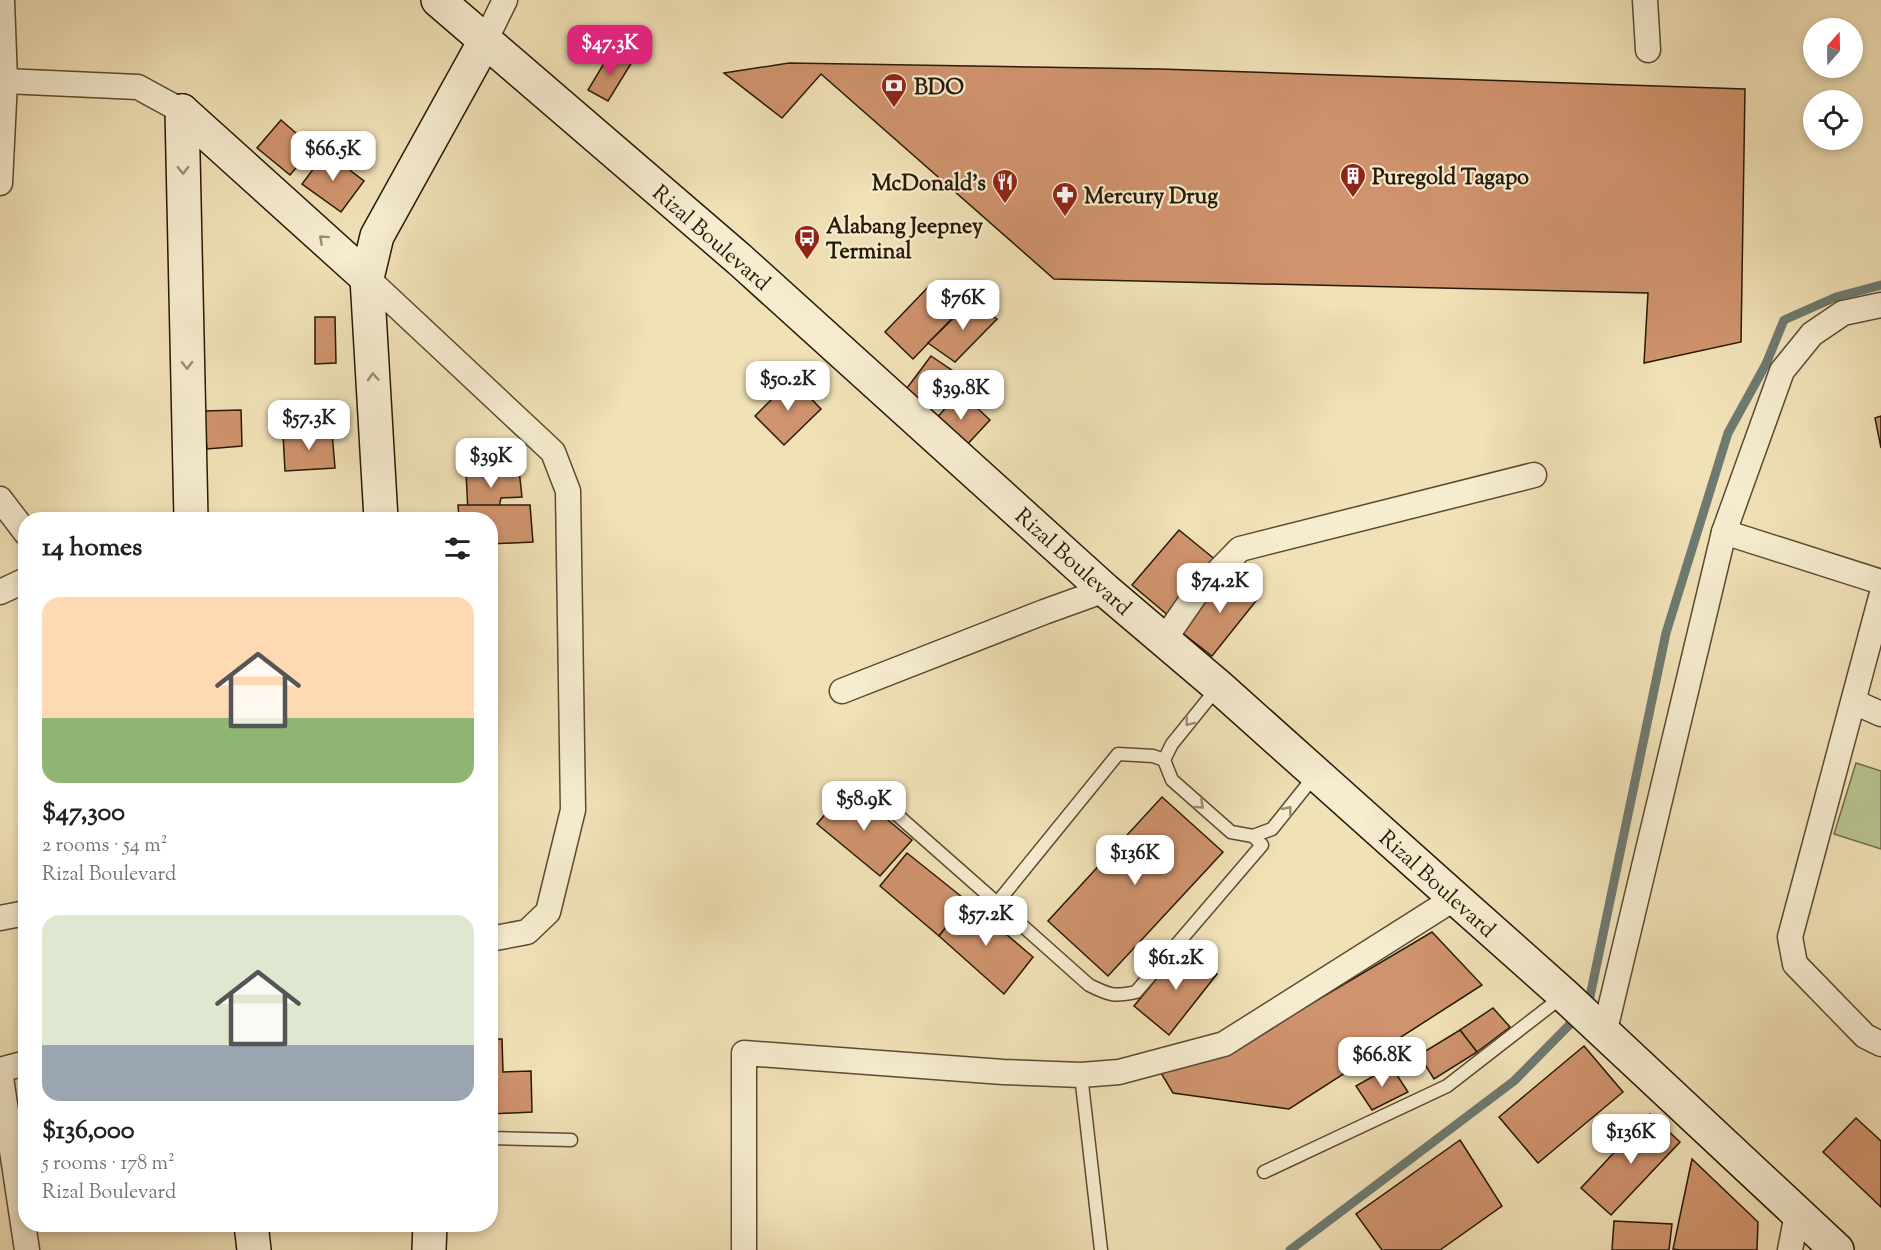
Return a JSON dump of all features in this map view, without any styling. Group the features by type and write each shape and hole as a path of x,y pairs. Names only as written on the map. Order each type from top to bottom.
{"main road":[{"name":"Rizal Boulevard","path":"438,0 739,260 1105,590 1218,686 1568,999 1836,1250"},
{"path":"381,512 367,278 377,236 485,41"},
{"path":"182,111 367,278"},
{"path":"182,111 190,512"},
{"path":"252,1232 254,1250"},
{"path":"429,1250 430,1232"}],"street":[{"path":"0,183 5,81 2,0"},
{"path":"485,41 505,0"},
{"path":"1645,0 1648,50"},
{"path":"5,81 138,87 182,111"},
{"path":"367,278 553,452 568,491 573,810 548,912 527,932 498,937"},
{"path":"1600,1030 1724,532 1782,371 1812,334 1843,313 1881,305"},
{"path":"1164,640 1195,595 1240,549 1534,475"},
{"path":"0,499 18,523"},
{"path":"1724,532 1881,582"},
{"path":"0,592 18,584"},
{"path":"842,691 1105,590"},
{"path":"1881,597 1790,937 1795,964 1865,1036 1881,1044"},
{"path":"1854,702 1881,714"},
{"path":"744,1250 744,1053 1003,1072 1081,1075 1119,1072 1224,1044 1455,898"},
{"path":"0,918 18,915"},
{"path":"18,1065 0,1070 18,1190"},
{"path":"1790,1250 1797,1214"},
{"path":"24,1232 27,1250"}],"lane":[{"path":"1164,760 1172,744 1218,686"},
{"path":"997,903 1118,754 1153,756 1164,760 1172,780 1231,832 1253,836 1272,829 1316,774"},
{"path":"870,791 1089,985 1119,996 1136,992 1262,845 1253,836"},
{"path":"1264,1172 1447,1086 1568,999"},
{"path":"1081,1075 1101,1250"},
{"path":"498,1138 572,1140"}],"green space":[{"path":"1856,763 1881,771 1881,849 1834,834"}],"building":[{"path":"612,50 632,62 608,101 588,90"},
{"name":"Puregold Tagapo","path":"789,63 1160,69 1745,89 1741,342 1644,363 1648,293 1054,279 821,74 782,118 724,73"},
{"path":"281,120 313,148 290,175 257,148"},
{"path":"326,152 364,181 341,212 302,184"},
{"path":"933,282 964,306 913,359 885,332"},
{"path":"971,301 997,319 955,362 928,343"},
{"path":"315,317 335,317 336,363 315,364"},
{"path":"931,356 953,371 925,407 904,392"},
{"path":"792,379 821,409 784,445 755,416"},
{"path":"960,392 990,420 963,449 933,422"},
{"path":"241,410 242,446 207,449 203,411"},
{"path":"1881,416 1881,448 1875,418"},
{"path":"332,432 335,468 285,471 283,434"},
{"path":"519,470 522,497 501,498 498,511 468,512 466,472"},
{"path":"458,505 530,505 533,542 498,544 498,512 458,512"},
{"path":"1179,530 1217,561 1170,617 1132,585"},
{"path":"1229,572 1260,596 1212,656 1181,632"},
{"path":"848,787 912,840 880,876 817,824"},
{"path":"1162,797 1223,852 1108,976 1048,921"},
{"path":"907,853 967,901 939,936 880,886"},
{"path":"967,901 1033,957 1004,994 939,936"},
{"path":"1432,932 1482,985 1289,1109 1173,1093 1161,1073 1228,1053"},
{"path":"1183,947 1217,974 1169,1035 1134,1006"},
{"path":"1493,1008 1510,1027 1477,1052 1460,1030"},
{"path":"1460,1030 1477,1052 1434,1079 1419,1055"},
{"path":"498,1039 502,1039 503,1072 531,1071 532,1112 498,1114"},
{"path":"1584,1046 1623,1092 1538,1163 1499,1117"},
{"path":"1391,1066 1408,1092 1372,1110 1356,1086"},
{"path":"1650,1114 1680,1142 1611,1215 1581,1188"},
{"path":"1856,1118 1881,1141 1881,1207 1823,1152"},
{"path":"1460,1140 1502,1206 1440,1250 1382,1250 1356,1214"},
{"path":"1692,1159 1758,1222 1757,1250 1673,1249"},
{"path":"1614,1221 1672,1224 1669,1250 1612,1250"}],"waterway":[{"path":"1290,1250 1514,1081 1588,1006 1666,633 1728,433 1766,364 1784,320 1836,297 1881,285"}],"place":[{"name":"BDO","path":"894,109"},
{"name":"Puregold Tagapo","path":"1353,199"},
{"name":"McDonald's","path":"1005,205"},
{"name":"Mercury Drug","path":"1065,218"},
{"name":"Alabang Jeepney Terminal","path":"807,261"}]}
